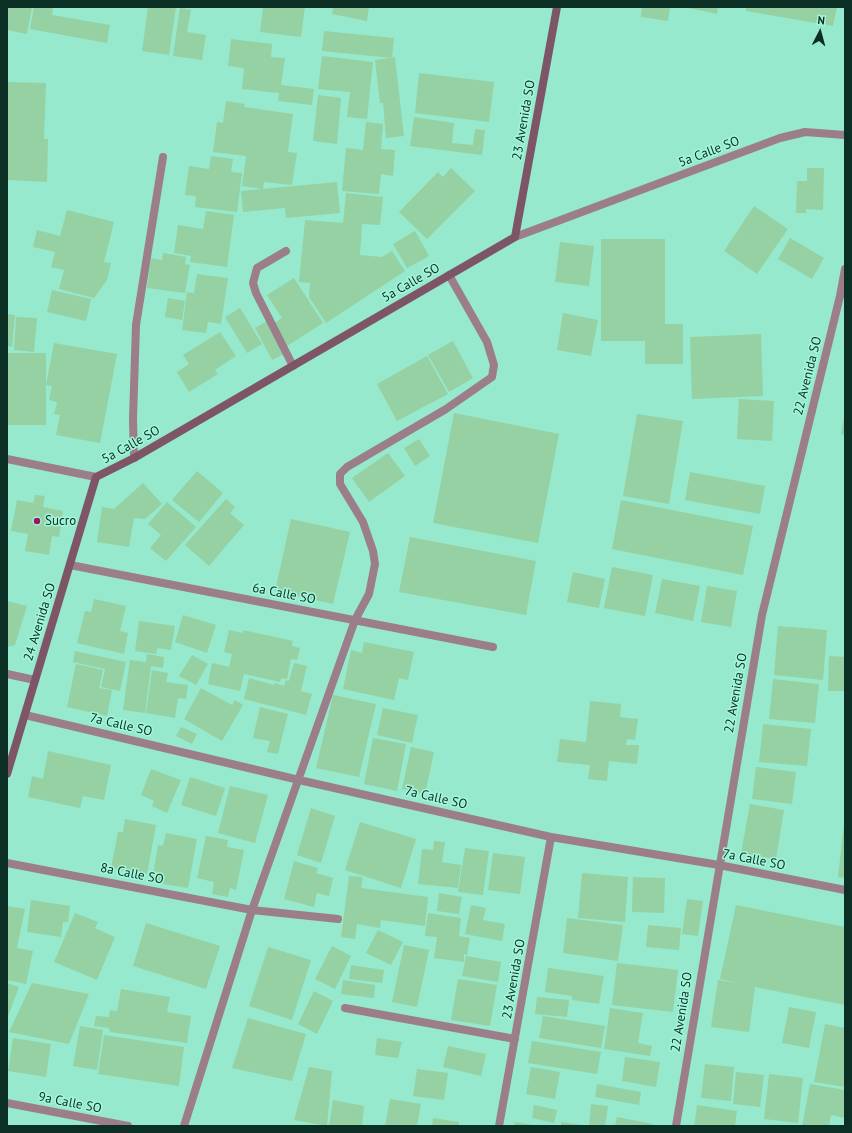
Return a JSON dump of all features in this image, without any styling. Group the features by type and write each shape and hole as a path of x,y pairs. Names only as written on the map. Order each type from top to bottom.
{"street":[{"name":"23 Avenida SO","path":"515,237 557,7"},
{"name":"5a Calle SO","path":"7,459 96,478 134,458 515,237 780,138 805,132 845,135"},
{"path":"134,458 133,419 136,325 163,157"},
{"path":"286,251 257,268 253,283 256,293 293,366"},
{"name":"22 Avenida SO","path":"676,1126 762,615 840,296 845,269"},
{"path":"184,1126 252,910 356,620 369,594 375,564 374,551 364,522 340,484 340,474 347,467 446,409 492,378 494,365 487,342 449,275"},
{"name":"24 Avenida SO","path":"7,774 96,478"},
{"name":"6a Calle SO","path":"70,565 493,647"},
{"path":"7,674 35,680"},
{"name":"7a Calle SO","path":"25,715 299,780 551,836 719,865 845,890"},
{"name":"23 Avenida SO","path":"499,1126 551,836"},
{"name":"8a Calle SO","path":"7,863 252,910 338,919"},
{"path":"345,1008 515,1039"},
{"name":"9a Calle SO","path":"7,1103 128,1126"}],"building":[{"path":"7,7 32,7 27,34 7,30"},
{"path":"34,7 53,7 52,15 110,25 107,43 30,29"},
{"path":"148,7 176,7 169,55 142,51"},
{"path":"263,7 305,7 301,37 260,32"},
{"path":"333,7 369,7 367,21 332,14"},
{"path":"642,7 670,7 668,21 641,17"},
{"path":"684,7 718,7 717,14"},
{"path":"746,7 837,7 833,26 746,11"},
{"path":"180,8 191,10 187,32 206,35 202,60 173,56"},
{"path":"324,31 394,38 392,58 322,51"},
{"path":"231,39 272,44 271,57 285,58 281,85 314,89 312,105 278,101 279,93 242,89 244,68 228,66"},
{"path":"322,56 373,62 367,119 347,117 350,92 318,89"},
{"path":"395,57 404,136 386,138 383,103 380,103 375,60"},
{"path":"419,73 494,82 489,122 415,113"},
{"path":"7,82 46,83 44,139 48,139 47,182 7,180"},
{"path":"318,95 341,98 337,144 313,141"},
{"path":"226,101 245,104 244,107 293,114 288,152 297,153 292,185 264,182 263,189 242,186 246,156 213,152 217,122 223,123"},
{"path":"414,117 454,123 452,143 473,145 475,129 485,130 482,155 410,146"},
{"path":"366,122 383,124 381,149 395,150 393,176 381,174 379,194 342,191 346,148 363,150"},
{"path":"211,156 233,159 231,172 242,173 237,212 195,207 196,196 185,195 189,166 209,169"},
{"path":"451,168 475,191 427,239 399,212 438,172 443,177"},
{"path":"807,168 824,168 823,210 806,209 806,213 796,213 797,181 807,181"},
{"path":"337,182 340,213 286,218 285,208 243,212 241,191"},
{"path":"346,193 383,197 380,225 362,224 360,255 382,257 392,251 405,271 326,323 309,297 310,283 299,282 305,220 343,223"},
{"path":"754,206 788,229 757,274 724,251"},
{"path":"67,210 114,222 104,262 111,263 107,280 94,298 59,289 64,270 51,267 55,252 33,247 37,230 60,236"},
{"path":"206,211 234,215 227,267 190,262 191,256 174,253 178,225 203,229"},
{"path":"415,231 429,256 407,268 393,244"},
{"path":"790,238 824,258 812,279 778,259"},
{"path":"601,239 665,239 665,324 683,324 683,364 645,364 645,341 601,341"},
{"path":"560,242 594,246 589,286 555,282"},
{"path":"163,253 186,257 185,264 190,265 185,293 147,288 151,258 162,260"},
{"path":"197,274 228,278 221,324 208,322 206,333 182,330 187,292 194,293"},
{"path":"294,278 323,323 287,346 273,324 282,318 267,295"},
{"path":"52,290 91,299 86,321 47,312"},
{"path":"168,298 185,301 182,320 165,317"},
{"path":"240,308 262,344 247,353 225,317"},
{"path":"563,313 598,320 591,356 557,350"},
{"path":"7,314 15,315 12,347 7,346"},
{"path":"16,317 37,318 34,352 14,350"},
{"path":"267,321 284,354 272,360 255,328"},
{"path":"220,332 236,356 215,370 218,374 189,392 177,372 189,364 183,355"},
{"path":"761,334 763,396 692,399 690,337"},
{"path":"453,341 473,378 449,392 428,355"},
{"path":"54,343 117,354 100,443 56,435 60,415 54,414 57,402 49,400 52,386 46,385"},
{"path":"7,353 46,353 46,425 7,425"},
{"path":"427,356 448,394 397,421 377,384"},
{"path":"739,399 774,401 772,441 737,439"},
{"path":"454,413 559,434 538,543 433,523"},
{"path":"637,414 683,421 669,504 623,496"},
{"path":"845,417 845,435 841,434"},
{"path":"419,439 430,456 415,466 404,448"},
{"path":"388,453 405,476 369,502 352,478"},
{"path":"197,471 223,493 199,522 172,500"},
{"path":"690,472 765,486 760,514 685,500"},
{"path":"143,483 162,504 145,519 134,518 129,547 97,542 102,507 114,509"},
{"name":"Sucro","path":"35,495 45,496 43,507 63,511 59,537 52,536 49,555 25,551 28,534 11,531 17,500 33,503"},
{"path":"226,499 235,507 230,513 244,525 209,566 185,545"},
{"path":"621,500 753,526 743,575 612,549"},
{"path":"167,502 196,527 166,561 150,548 161,535 148,524"},
{"path":"291,519 350,532 333,604 275,591"},
{"path":"410,537 536,561 526,615 399,592"},
{"path":"612,567 653,575 645,616 604,608"},
{"path":"573,572 605,579 599,608 567,602"},
{"path":"662,579 700,586 693,621 655,613"},
{"path":"707,586 737,591 731,627 701,622"},
{"path":"94,599 126,606 120,631 128,633 124,654 77,643 85,611 91,612"},
{"path":"7,601 27,606 15,645 7,647"},
{"path":"183,615 216,625 207,653 175,642"},
{"path":"139,621 175,626 171,650 157,648 156,654 135,651"},
{"path":"778,626 827,630 823,680 774,675"},
{"path":"229,630 243,633 243,630 293,641 292,646 300,648 297,660 291,659 287,679 281,678 280,682 244,674 240,691 208,684 212,663 229,667 232,654 224,652"},
{"path":"364,642 414,652 408,680 399,678 394,700 343,689 351,650 362,653"},
{"path":"75,651 126,662 120,691 101,687 105,669 73,662"},
{"path":"147,654 164,657 163,668 151,666 145,713 123,710 130,660 146,662"},
{"path":"192,655 208,664 196,685 179,676"},
{"path":"829,656 845,657 845,691 828,691"},
{"path":"294,663 307,666 301,691 312,694 306,715 244,699 249,678 274,685 275,683 284,686 286,680 289,681"},
{"path":"76,664 103,670 99,688 112,690 107,716 67,707"},
{"path":"152,670 168,673 166,682 188,685 186,699 178,698 175,718 146,713"},
{"path":"773,679 819,684 815,723 769,719"},
{"path":"201,688 232,705 235,700 243,705 222,741 184,719"},
{"path":"333,695 376,704 359,777 316,768"},
{"path":"590,701 621,704 620,717 638,719 635,740 627,739 626,745 639,745 637,764 609,761 607,781 588,779 590,765 557,762 560,739 586,742"},
{"path":"260,707 288,714 278,754 267,752 270,741 253,738"},
{"path":"383,708 418,715 412,743 377,735"},
{"path":"763,724 811,729 807,766 759,762"},
{"path":"181,727 197,734 192,744 176,736"},
{"path":"373,738 406,744 397,791 364,784"},
{"path":"411,747 434,752 425,794 402,789"},
{"path":"48,751 111,765 104,800 83,796 80,808 28,797 32,776 43,779"},
{"path":"756,767 796,772 792,804 752,799"},
{"path":"151,769 181,780 167,813 152,806 154,801 141,795"},
{"path":"190,777 225,788 216,816 181,805"},
{"path":"230,786 268,795 255,843 218,833"},
{"path":"750,804 784,810 776,859 741,853"},
{"path":"311,808 335,816 321,863 297,855"},
{"path":"125,819 156,825 147,874 111,868 118,832 123,832"},
{"path":"360,822 416,839 401,888 345,870"},
{"path":"844,825 845,826 845,878 838,877"},
{"path":"166,833 197,839 188,888 152,882 158,845 163,846"},
{"path":"206,836 228,840 227,847 244,850 236,890 230,888 228,897 212,894 214,882 197,878"},
{"path":"434,841 445,842 442,862 461,865 458,888 418,884 422,849 433,850"},
{"path":"465,848 489,851 483,895 458,892"},
{"path":"493,853 525,857 520,894 488,890"},
{"path":"294,861 318,868 316,873 333,878 329,896 317,893 314,907 284,899"},
{"path":"582,873 628,877 625,922 578,918"},
{"path":"349,876 363,877 361,888 428,897 425,926 381,920 380,928 357,924 355,939 341,937"},
{"path":"633,877 665,878 664,913 632,912"},
{"path":"439,893 462,897 459,914 437,911"},
{"path":"687,899 703,901 698,936 682,934"},
{"path":"31,900 70,906 68,922 63,922 61,937 27,932"},
{"path":"471,905 486,908 483,920 505,924 502,941 465,934"},
{"path":"736,905 845,927 845,1005 755,987 749,1032 711,1027 718,980 737,983 720,979"},
{"path":"7,906 25,909 17,948 33,951 26,984 7,980"},
{"path":"75,913 98,922 95,928 115,937 97,980 54,962"},
{"path":"428,913 461,918 459,936 470,938 467,955 464,954 464,962 434,958 437,937 425,936"},
{"path":"567,918 623,925 618,961 563,953"},
{"path":"146,923 220,946 206,989 133,966"},
{"path":"648,925 681,928 679,950 646,947"},
{"path":"378,930 403,942 391,965 366,953"},
{"path":"404,945 429,950 417,1007 392,1002"},
{"path":"332,946 351,956 335,989 315,979"},
{"path":"268,947 311,960 292,1020 249,1006"},
{"path":"466,956 501,962 498,982 462,976"},
{"path":"617,963 678,970 673,1012 612,1005"},
{"path":"351,965 384,970 382,983 349,979"},
{"path":"548,968 604,976 599,1004 572,1000 572,996 545,992"},
{"path":"458,979 497,985 490,1026 451,1020"},
{"path":"343,980 375,985 374,998 341,994"},
{"path":"7,983 19,987 7,1019"},
{"path":"32,983 89,994 69,1044 9,1032"},
{"path":"121,989 170,997 167,1012 191,1016 187,1043 110,1032 109,1028 94,1026 96,1016 109,1017 110,1010 117,1011"},
{"path":"314,991 333,1001 317,1034 298,1024"},
{"path":"537,997 569,1000 567,1017 535,1014"},
{"path":"789,1007 816,1012 809,1048 782,1043"},
{"path":"610,1008 643,1013 638,1043 652,1046 650,1056 604,1049"},
{"path":"543,1016 605,1026 601,1048 539,1038"},
{"path":"248,1018 306,1034 292,1081 232,1068"},
{"path":"825,1024 845,1028 845,1087 814,1082"},
{"path":"80,1026 103,1030 97,1070 73,1066"},
{"path":"104,1035 184,1047 179,1086 98,1074"},
{"path":"13,1038 51,1044 46,1077 8,1071"},
{"path":"377,1038 402,1042 398,1058 375,1055"},
{"path":"532,1041 601,1052 597,1074 528,1063"},
{"path":"448,1046 486,1054 481,1076 443,1067"},
{"path":"625,1057 660,1062 656,1087 622,1081"},
{"path":"705,1064 734,1067 731,1101 701,1098"},
{"path":"309,1067 332,1071 327,1126 294,1120"},
{"path":"531,1067 560,1072 555,1099 526,1094"},
{"path":"417,1069 448,1073 444,1100 413,1096"},
{"path":"736,1072 764,1075 760,1107 733,1104"},
{"path":"769,1074 803,1078 798,1123 764,1119"},
{"path":"597,1084 641,1092 639,1105 595,1097"},
{"path":"810,1084 845,1090 845,1118 831,1115 829,1126 802,1126"},
{"path":"390,1099 421,1104 417,1126 385,1126"},
{"path":"333,1100 364,1106 362,1126 329,1126"},
{"path":"591,1104 608,1106 605,1126 589,1126"},
{"path":"534,1105 557,1110 554,1123 532,1118"},
{"path":"697,1105 737,1111 735,1126 694,1126"},
{"path":"617,1117 653,1124 652,1126 615,1126"},
{"path":"433,1118 459,1122 459,1126 432,1126"},
{"path":"515,1122 534,1125 534,1126 514,1126"},
{"path":"561,1122 583,1125 583,1126 561,1126"}],"place":[{"name":"Sucro","path":"37,521"}]}
